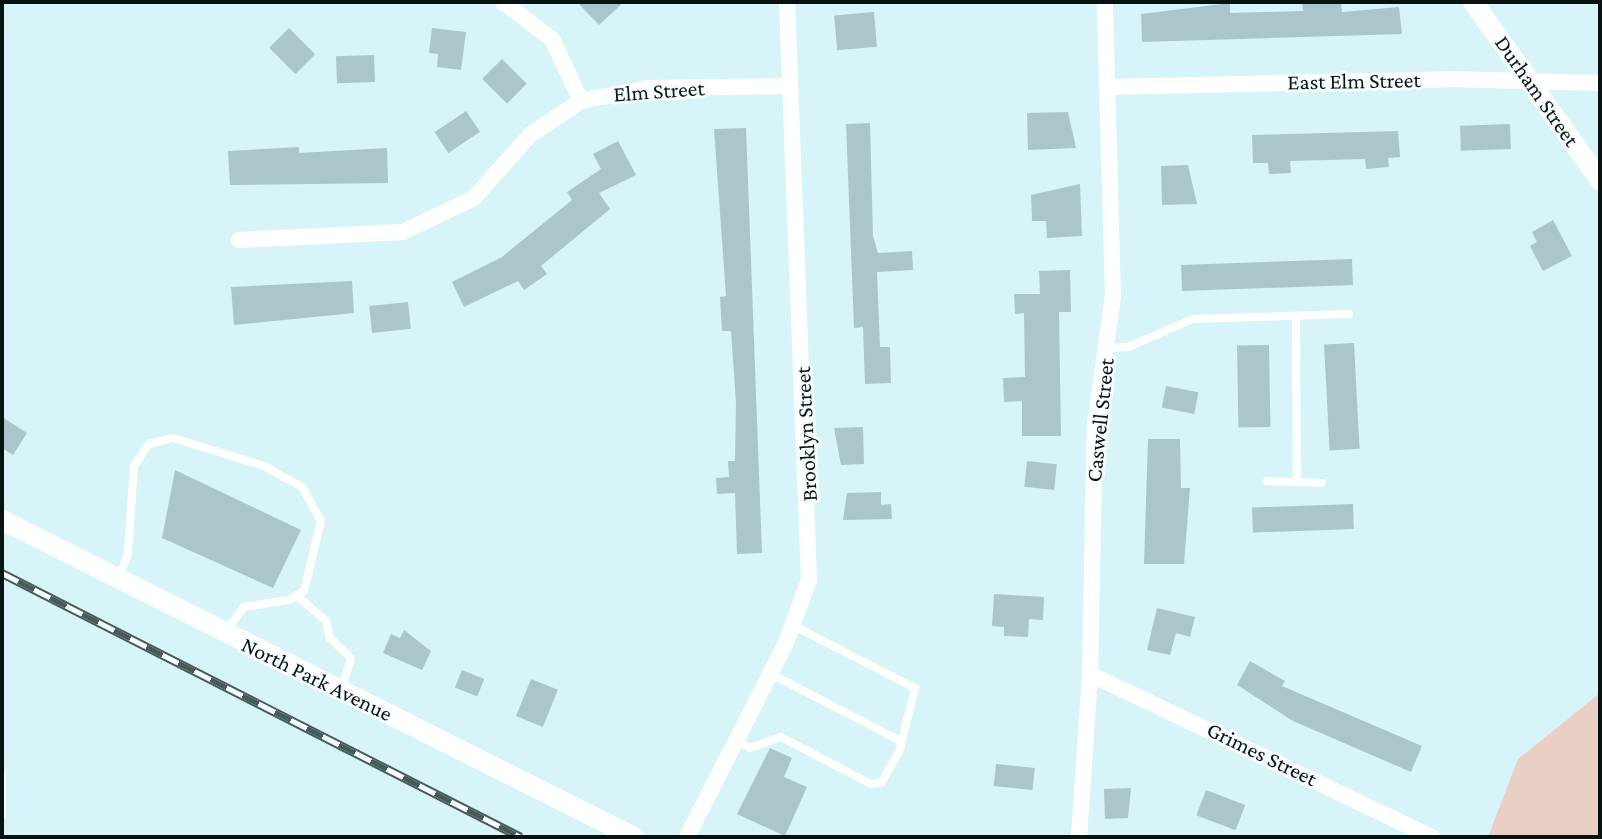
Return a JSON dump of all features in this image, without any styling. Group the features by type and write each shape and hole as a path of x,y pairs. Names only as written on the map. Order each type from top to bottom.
{"street":[{"path":"503,2 552,39 581,101"},
{"name":"Brooklyn Street","path":"687,837 771,674 808,589 811,525 787,2"},
{"name":"Caswell Street","path":"1079,837 1090,674 1095,424 1113,296 1105,2"},
{"name":"Durham Street","path":"1473,2 1600,180"},
{"name":"East Elm Street","path":"1109,87 1530,81 1600,83"},
{"name":"Elm Street","path":"239,240 403,232 474,198 531,134 581,101 649,88 790,86"},
{"name":"North Park Avenue","path":"2,520 634,837"},
{"name":"Grimes Street","path":"1090,674 1432,837"}],"lane":[{"path":"1107,348 1128,347 1193,319 1349,314"},
{"path":"1296,316 1297,482"},
{"path":"119,579 128,553 134,466 149,444 173,438 264,466 302,487 321,521 304,591 244,607 224,633"},
{"path":"1266,481 1322,483"},
{"path":"296,595 326,621 330,638 351,658 341,691"},
{"path":"737,740 750,748 781,737 871,784 882,782 901,741 915,688 794,626"},
{"path":"771,674 901,741"},
{"path":"2,775 2,815"}],"shaded area":[{"path":"1600,693 1600,837 1488,837 1518,759"}],"building":[{"path":"577,2 624,2 599,25"},
{"path":"1302,2 1341,2 1342,12 1399,7 1402,34 1142,42 1141,14 1230,3 1230,13 1303,11"},
{"path":"874,12 877,47 837,50 834,15"},
{"path":"289,28 315,54 295,74 269,48"},
{"path":"432,28 466,32 461,70 437,67 438,54 429,53"},
{"path":"374,55 375,82 337,83 336,56"},
{"path":"502,59 527,84 507,104 482,79"},
{"path":"466,111 480,132 448,153 434,132"},
{"path":"1068,112 1076,148 1028,150 1027,113"},
{"path":"870,123 873,236 878,253 912,251 913,270 877,272 880,347 890,347 891,383 865,384 863,327 854,328 846,124"},
{"path":"1510,124 1511,149 1461,151 1460,126"},
{"path":"746,128 762,553 737,554 735,493 717,494 716,478 729,477 728,461 735,461 736,403 731,331 722,331 720,297 726,296 714,129"},
{"path":"1398,131 1400,157 1388,158 1389,167 1366,169 1365,159 1290,161 1291,173 1269,174 1268,163 1253,163 1252,135"},
{"path":"618,141 636,175 599,193 610,209 541,266 547,274 524,290 518,281 464,307 452,282 502,257 572,200 567,192 601,169 593,154"},
{"path":"299,147 299,153 387,148 388,183 230,185 228,151"},
{"path":"1188,165 1197,204 1162,205 1161,166"},
{"path":"1080,184 1082,236 1047,238 1046,221 1032,221 1031,195"},
{"path":"1553,220 1572,256 1543,271 1530,246 1537,242 1532,232"},
{"path":"1352,259 1353,285 1182,291 1181,265"},
{"path":"1070,270 1071,312 1059,312 1061,436 1022,436 1022,401 1004,402 1003,378 1025,377 1024,313 1015,314 1014,294 1040,294 1039,271"},
{"path":"352,281 354,313 234,325 231,287"},
{"path":"408,302 411,329 372,333 369,306"},
{"path":"1354,343 1360,449 1330,450 1324,345"},
{"path":"1269,345 1270,427 1238,428 1237,346"},
{"path":"1166,386 1198,392 1194,414 1162,408"},
{"path":"2,417 27,433 13,455 2,448"},
{"path":"863,427 864,464 841,465 834,428"},
{"path":"1148,439 1180,439 1181,488 1190,488 1184,564 1144,564"},
{"path":"1027,461 1057,464 1054,490 1024,487"},
{"path":"175,470 301,530 273,588 162,538"},
{"path":"881,492 881,505 891,504 892,519 843,520 847,493"},
{"path":"1353,504 1354,529 1253,533 1252,508"},
{"path":"994,594 1044,597 1043,620 1029,619 1028,637 1004,636 1004,627 992,626"},
{"path":"1157,608 1195,617 1190,637 1176,633 1170,655 1147,650"},
{"path":"404,630 431,651 422,670 383,653 391,634 400,638"},
{"path":"1250,661 1285,681 1282,686 1422,746 1411,772 1293,721 1237,685"},
{"path":"462,670 484,679 477,697 455,688"},
{"path":"531,679 558,690 543,727 516,716"},
{"path":"770,748 792,758 784,777 807,787 785,836 737,814"},
{"path":"996,764 1035,768 1032,790 994,786"},
{"path":"1131,788 1128,818 1105,819 1104,789"},
{"path":"1206,790 1245,805 1236,830 1196,815"}],"railway":[{"path":"2,573 521,837"}]}
